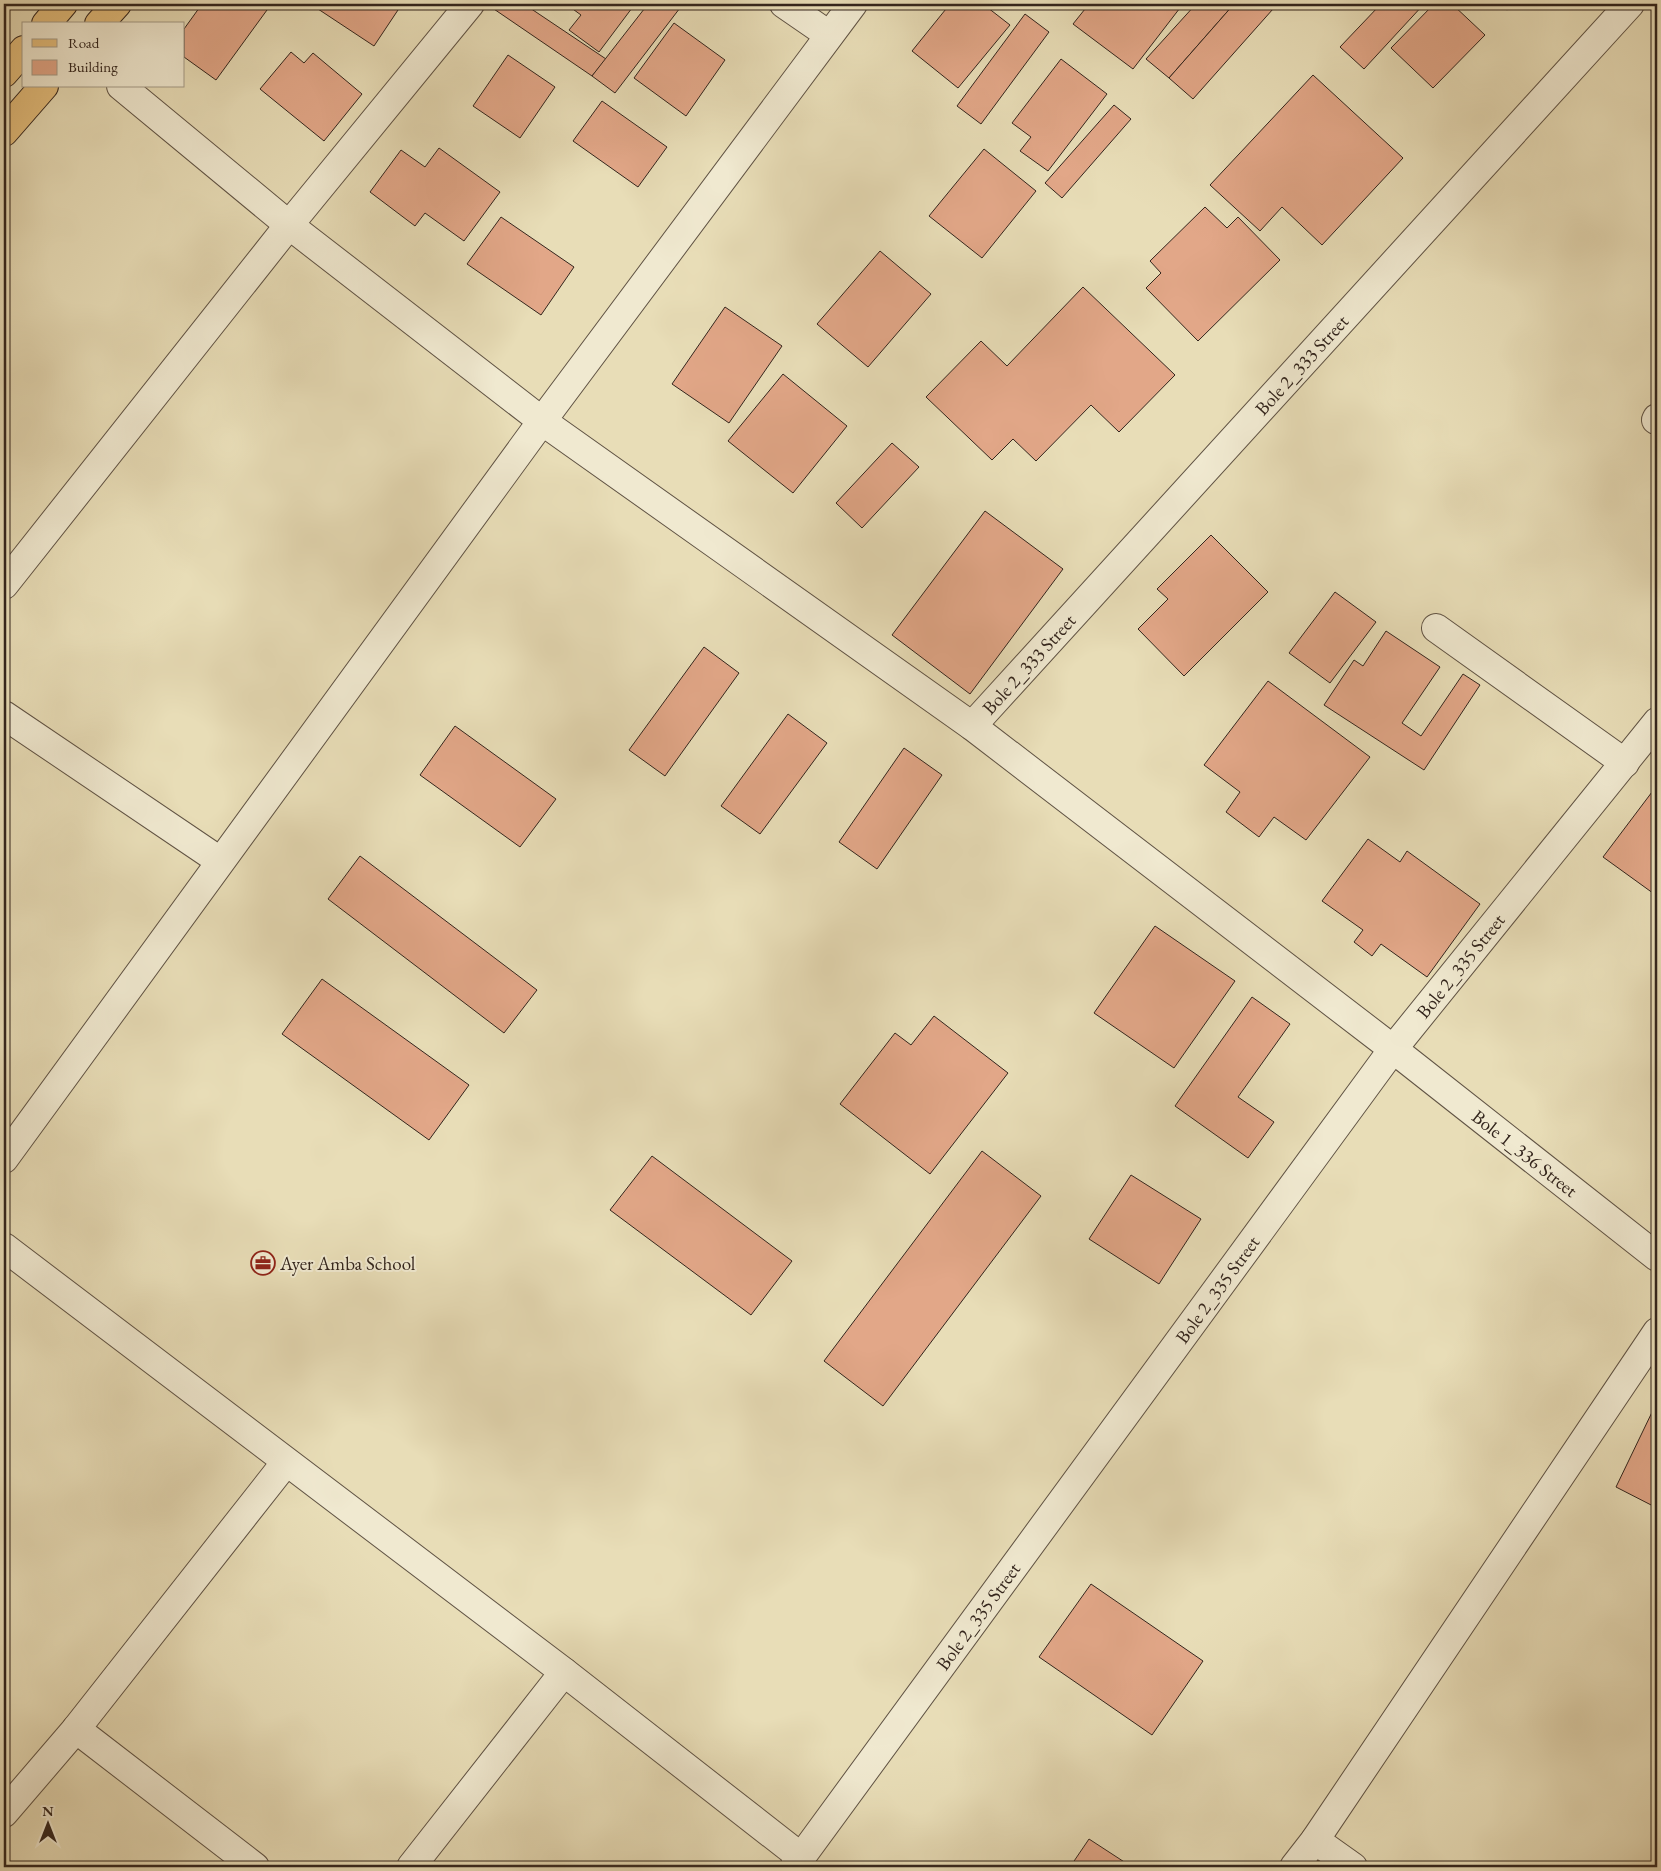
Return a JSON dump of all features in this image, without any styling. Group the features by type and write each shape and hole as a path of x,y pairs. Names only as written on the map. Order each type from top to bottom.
{"main road":[{"path":"48,22 63,4"},
{"path":"101,22 117,4"},
{"path":"4,73 22,52"},
{"path":"4,132 42,88"}],"street":[{"path":"4,585 289,225 470,4"},
{"path":"784,4 829,35"},
{"path":"4,1159 542,421 853,4"},
{"name":"Bole 2_333 Street","path":"972,726 1630,4"},
{"name":"Bole 1_336 Street","path":"123,88 289,225 542,421 972,726 1393,1049 1657,1257"},
{"path":"1436,628 1625,764"},
{"path":"4,715 220,861"},
{"name":"Bole 2_335 Street","path":"797,1862 1393,1049 1656,727"},
{"path":"4,1247 564,1672 797,1862"},
{"path":"1294,1867 1316,1840 1657,1332"},
{"path":"4,1813 76,1729 286,1462"},
{"path":"411,1867 564,1672"},
{"path":"76,1729 255,1867"},
{"path":"1316,1840 1353,1867"}],"building":[{"path":"202,4 257,4 267,10 216,80 185,58 185,28"},
{"path":"317,4 402,4 374,46 315,7"},
{"path":"529,4 527,6 606,59 592,76 488,5"},
{"path":"566,4 635,4 599,52 569,30 581,15"},
{"path":"648,4 683,4 615,93 592,76"},
{"path":"950,4 983,4 1010,25 958,88 912,51"},
{"path":"1089,4 1183,4 1133,69 1073,24"},
{"path":"1196,4 1234,4 1169,78 1146,59"},
{"path":"1234,4 1266,4 1273,9 1193,99 1169,78"},
{"path":"1376,4 1424,4 1364,69 1340,47 1379,6"},
{"path":"1434,4 1452,4 1485,35 1433,88 1391,48"},
{"path":"1500,4 1514,4 1507,10"},
{"path":"1025,14 1049,32 981,124 957,106"},
{"path":"674,23 725,60 686,116 634,78"},
{"path":"291,52 304,63 313,53 362,94 324,141 260,89"},
{"path":"508,55 555,87 520,138 473,106"},
{"path":"1061,59 1107,94 1048,171 1020,151 1031,137 1012,123"},
{"path":"1313,75 1403,158 1322,245 1282,207 1260,231 1210,185"},
{"path":"602,101 667,147 638,187 573,141"},
{"path":"1114,105 1131,119 1062,198 1045,183"},
{"path":"439,148 500,192 464,241 425,213 415,226 370,192 401,150 425,167"},
{"path":"984,149 1036,191 982,258 929,216"},
{"path":"1205,207 1227,228 1238,217 1280,260 1198,341 1146,288 1161,273 1150,261"},
{"path":"501,217 574,267 541,315 467,264"},
{"path":"880,251 931,294 868,367 817,324"},
{"path":"1083,287 1175,375 1119,432 1091,405 1036,461 1013,439 992,460 926,397 981,341 1007,366"},
{"path":"725,307 782,346 729,423 672,384"},
{"path":"783,374 847,426 793,493 728,441"},
{"path":"892,443 919,467 862,528 836,503"},
{"path":"985,511 1063,569 970,694 892,635"},
{"path":"1211,535 1268,592 1184,676 1138,629 1168,599 1157,589"},
{"path":"1335,592 1376,622 1330,683 1289,653"},
{"path":"1386,631 1440,667 1402,723 1421,736 1463,674 1480,685 1424,770 1324,705 1354,660 1363,666"},
{"path":"704,647 739,673 665,776 629,750"},
{"path":"1268,681 1370,757 1306,840 1274,817 1259,837 1226,812 1240,792 1204,765"},
{"path":"788,714 827,743 760,834 721,806"},
{"path":"455,726 556,799 520,847 420,775"},
{"path":"904,748 942,775 877,869 839,842"},
{"path":"1652,792 1657,796 1657,833 1653,840 1657,843 1657,896 1603,857"},
{"path":"1368,839 1400,862 1407,851 1480,904 1427,977 1381,944 1372,956 1354,942 1363,930 1322,901"},
{"path":"360,856 537,990 504,1033 328,899"},
{"path":"1155,926 1235,981 1174,1068 1094,1013"},
{"path":"322,979 469,1085 429,1140 282,1034"},
{"path":"1252,997 1290,1024 1238,1097 1274,1122 1248,1158 1175,1106"},
{"path":"934,1016 1008,1073 930,1174 840,1104 895,1033 911,1045"},
{"path":"982,1151 1041,1196 883,1406 824,1361"},
{"path":"652,1156 792,1261 751,1315 610,1210"},
{"path":"1131,1175 1201,1219 1159,1284 1089,1239"},
{"path":"1655,1406 1657,1407 1657,1508 1616,1487"},
{"path":"1091,1584 1203,1661 1152,1735 1039,1657"},
{"path":"1089,1839 1132,1867 1070,1867"}],"place":[{"name":"Ayer Amba School","path":"263,1263"}]}
